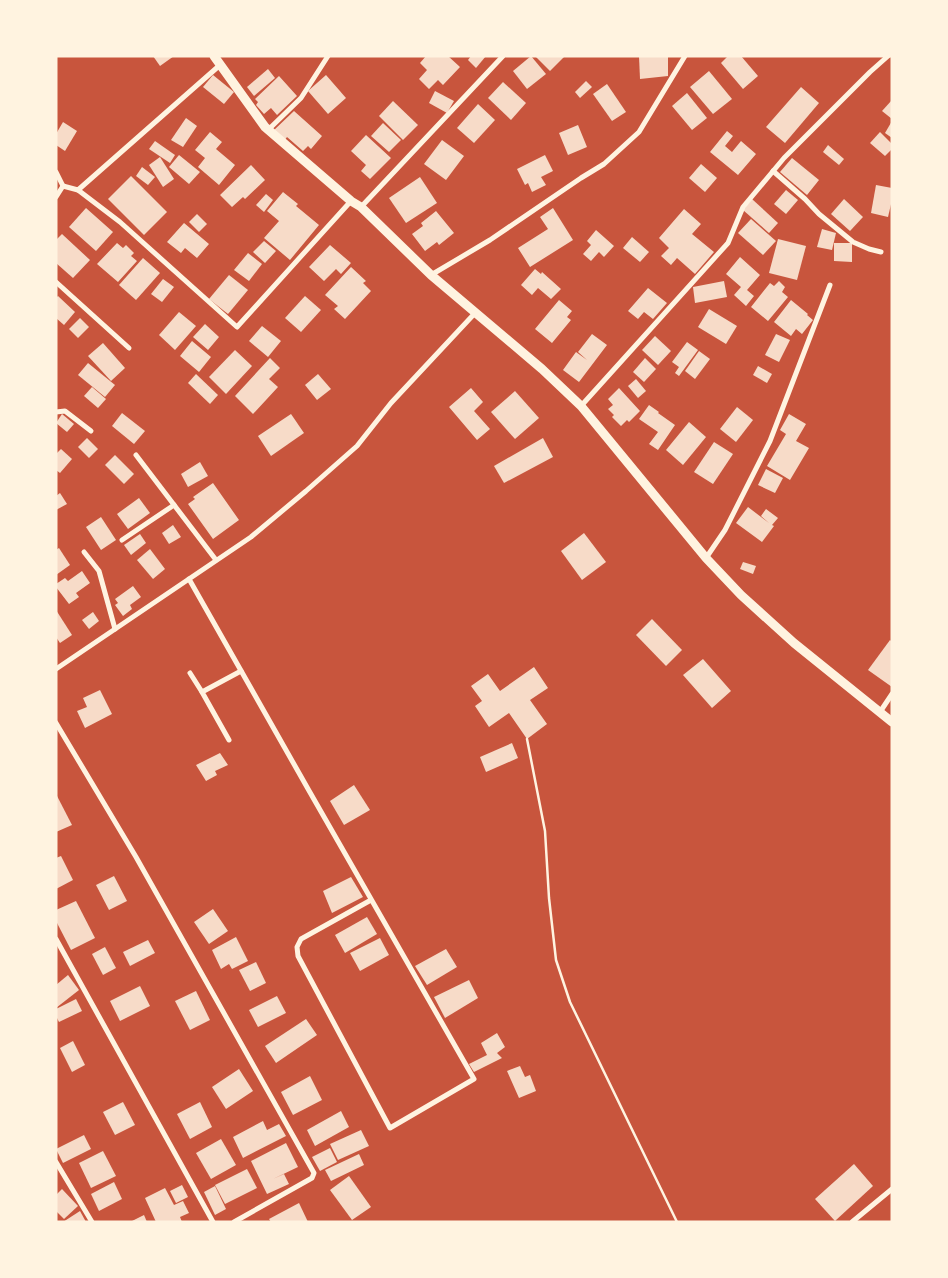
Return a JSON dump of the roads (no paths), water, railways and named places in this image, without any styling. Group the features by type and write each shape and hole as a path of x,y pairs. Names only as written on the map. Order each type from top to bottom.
{"street":[{"path":"268,130 301,98 328,56"},
{"path":"361,208 504,56"},
{"path":"431,275 490,240 604,164 639,132 685,56"},
{"path":"582,406 728,243 743,207 773,171 863,78 888,56"},
{"path":"78,190 217,59 268,130 361,208 431,275 542,369 582,406 706,558 741,595 794,643 892,722"},
{"path":"773,171 819,214 853,242 881,252"},
{"path":"56,172 62,186"},
{"path":"62,186 78,190 120,222 237,327 351,201"},
{"path":"56,197 62,186"},
{"path":"56,282 129,348"},
{"path":"706,558 725,530 770,441 830,285"},
{"path":"56,669 250,537 306,492 357,446 392,404 476,312"},
{"path":"56,412 65,411 91,431"},
{"path":"136,455 216,560"},
{"path":"122,540 174,505"},
{"path":"84,552 99,571 115,629"},
{"path":"189,579 241,671 372,900 474,1079 390,1128 298,956 297,947 301,939 372,900"},
{"path":"202,692 241,671"},
{"path":"190,673 230,740"},
{"path":"880,712 892,694"},
{"path":"56,723 141,866 314,1173 312,1178 234,1222"},
{"path":"56,939 213,1222"},
{"path":"56,1162 92,1222"},
{"path":"852,1222 892,1189"}]}
